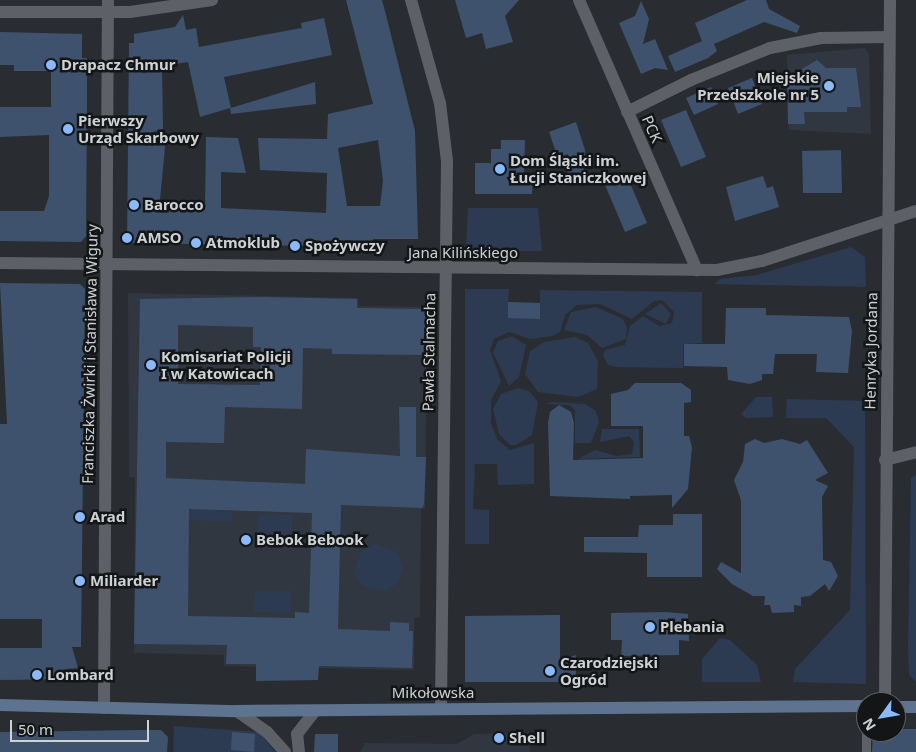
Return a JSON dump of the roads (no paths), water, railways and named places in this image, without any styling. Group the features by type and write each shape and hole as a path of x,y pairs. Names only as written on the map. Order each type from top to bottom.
{"main road":[{"name":"Mikołowska","path":"0,705 237,711 856,706"}],"street":[{"name":"Franciszka Żwirki i Stanisława Wigury","path":"104,708 108,0"},
{"path":"0,12 109,13 212,0"},
{"name":"Pawła Stalmacha","path":"411,0 440,103 447,161 442,709"},
{"name":"PCK","path":"579,0 697,270"},
{"name":"Henryka Jordana","path":"885,692 885,460 890,0"},
{"path":"627,112 691,80 770,48 821,38 889,38"},
{"name":"Jana Kilińskiego","path":"0,263 446,270 697,270 736,268 889,223 916,211"},
{"path":"885,460 916,452"},
{"path":"237,711 267,732 285,752"},
{"path":"299,752 296,734 316,711"}],"place":[{"name":"Drapacz Chmur","path":"51,65"},
{"name":"Miejskie Przedszkole nr 5","path":"829,86"},
{"name":"Pierwszy Urząd Skarbowy","path":"68,129"},
{"name":"Dom Śląski im. Łucji Staniczkowej","path":"500,169"},
{"name":"Barocco","path":"134,205"},
{"name":"AMSO","path":"127,238"},
{"name":"Atmoklub","path":"196,243"},
{"name":"Spożywczy","path":"295,246"},
{"name":"Komisariat Policji I w Katowicach","path":"151,365"},
{"name":"Arad","path":"80,517"},
{"name":"Bebok Bebook","path":"246,540"},
{"name":"Miliarder","path":"80,581"},
{"name":"Plebania","path":"650,627"},
{"name":"Czarodziejski Ogród","path":"550,671"},
{"name":"Lombard","path":"37,675"},
{"name":"Shell","path":"499,738"}]}
